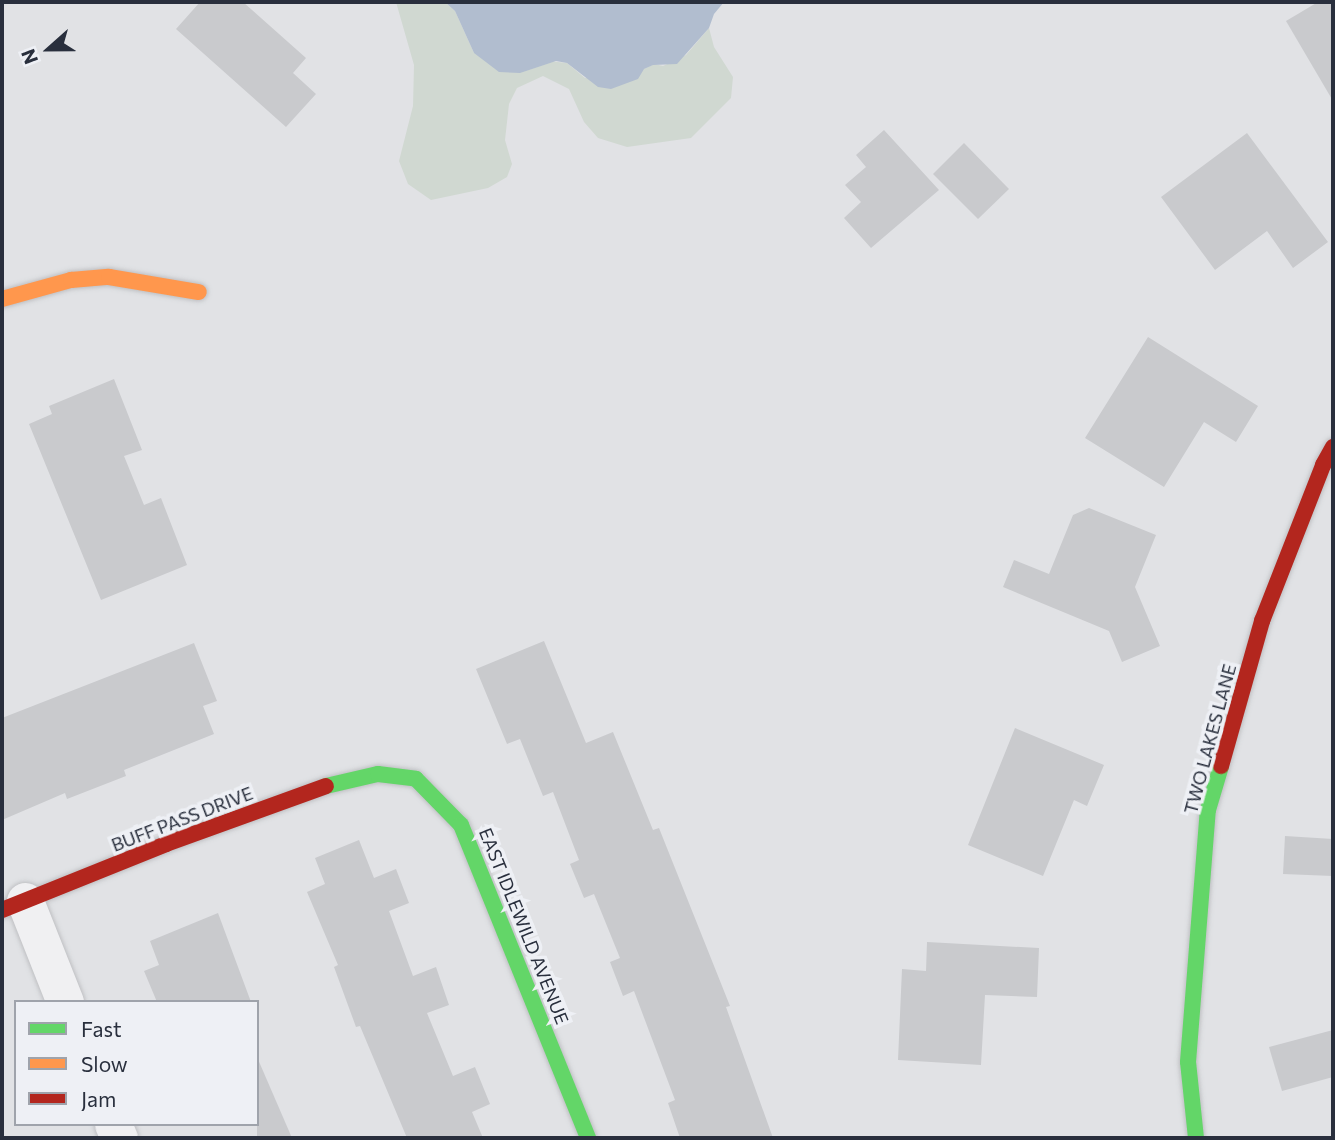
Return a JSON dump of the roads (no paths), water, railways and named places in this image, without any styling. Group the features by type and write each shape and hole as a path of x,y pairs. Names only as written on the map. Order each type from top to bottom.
{"street":[{"path":"2,299 71,280 109,277 199,292"},
{"name":"TWO LAKES LANE","path":"1196,1138 1188,1062 1208,810 1262,621 1323,464 1333,447"},
{"name":"BUFF PASS DRIVE","path":"13,905 166,844 338,782 378,774"},
{"name":"EAST IDLEWILD AVENUE","path":"378,774 416,779 461,825 588,1138"},
{"path":"13,905 64,1000"}],"water":[{"path":"445,2 724,2 714,14 709,28 677,64 653,65 644,69 638,79 611,89 598,87 567,63 556,61 520,73 499,72 474,53 455,11"}]}
